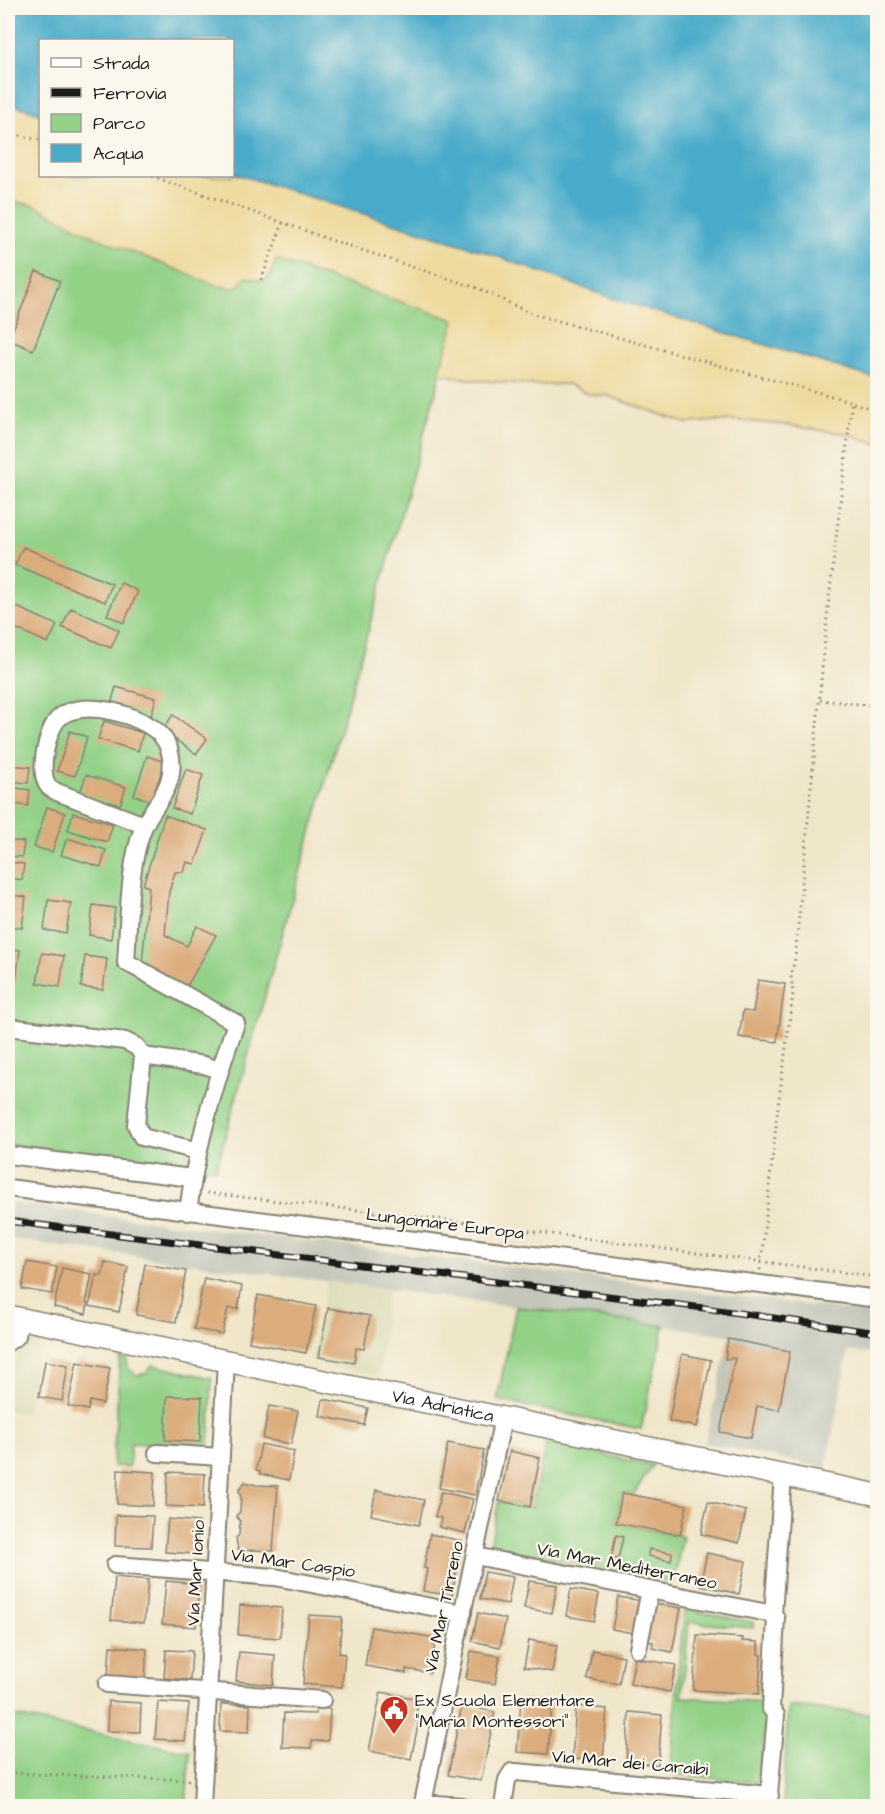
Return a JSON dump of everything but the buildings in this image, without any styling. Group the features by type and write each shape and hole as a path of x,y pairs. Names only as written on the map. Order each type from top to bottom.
{"main road":[{"name":"Via Adriatica","path":"14,1318 878,1495"}],"street":[{"path":"144,825 57,792 48,786 44,776 44,759 50,733 58,718 68,712 90,708 117,712 145,724 160,734 168,745 172,759 171,776 165,791 144,825 135,857 126,962 236,1023 219,1070 198,1150 188,1212"},
{"path":"8,1027 125,1041 137,1047 143,1056 136,1125 142,1137 198,1150"},
{"path":"143,1056 204,1065 219,1070"},
{"path":"8,1155 192,1178"},
{"name":"Lungomare Europa","path":"8,1188 878,1299"},
{"path":"8,1342 16,1335 14,1318"},
{"name":"Via Mar Ionio","path":"201,1806 226,1361"},
{"name":"Via Mar Tirreno","path":"422,1805 503,1418"},
{"path":"157,1453 221,1457"},
{"path":"769,1801 776,1715 771,1709 776,1618 773,1614 783,1476"},
{"name":"Via Mar Mediterraneo","path":"475,1556 773,1614"},
{"name":"Via Mar Caspio","path":"115,1565 275,1577 463,1613"},
{"path":"638,1649 650,1590"},
{"path":"106,1684 322,1700"},
{"name":"Via Mar dei Caraibi","path":"503,1806 507,1780 512,1772 769,1801"},
{"path":"422,1805 462,1806"}],"path":[{"path":"8,133 39,140"},
{"path":"155,177 477,288 533,314 878,411"},
{"path":"261,280 283,223"},
{"path":"758,1284 778,1107 782,1094 784,1057 794,994 791,975 795,959 852,402"},
{"path":"820,700 878,706"},
{"path":"213,1194 446,1220 878,1277"},
{"path":"9,1773 203,1780"}],"shaded area":[{"path":"8,1203 877,1314 877,1354 848,1351 826,1468 705,1443 730,1335 8,1239"},
{"path":"327,1282 388,1290 379,1375 311,1361"},
{"path":"8,1334 41,1341 26,1414 8,1410"}],"green space":[{"path":"47,177 50,177 456,320 216,1169 8,1144 8,200 35,206"},
{"path":"516,1307 664,1326 641,1429 497,1400"},
{"path":"120,1358 127,1359 128,1368 136,1375 147,1373 152,1365 212,1378 209,1447 131,1443 129,1467 113,1466"},
{"path":"546,1443 653,1465 633,1495 622,1493 616,1523 683,1536 673,1583 490,1546 499,1501 532,1508"},
{"path":"685,1609 753,1622 753,1628 689,1622 682,1697 766,1702 761,1783 670,1774"},
{"path":"788,1706 877,1714 877,1806 783,1806"},
{"path":"8,1715 190,1752 186,1806 8,1806"}],"sand":[{"path":"8,103 39,113 39,177 234,177 234,173 483,251 614,299 877,379 877,444 848,434 786,425 735,420 685,423 608,396 588,394 568,384 536,385 475,380 439,374 455,320 276,260 269,278 261,280 246,277 235,288 218,286 95,237 36,206 8,200"}],"water":[{"path":"8,8 877,8 877,379 614,299 483,251 234,173 234,39 39,39 39,113 8,103"}],"railway":[{"path":"8,1221 704,1308 878,1333"}],"place":[{"name":"Ex Scuola Elementare \"Maria Montessori\"","path":"394,1736"}]}
